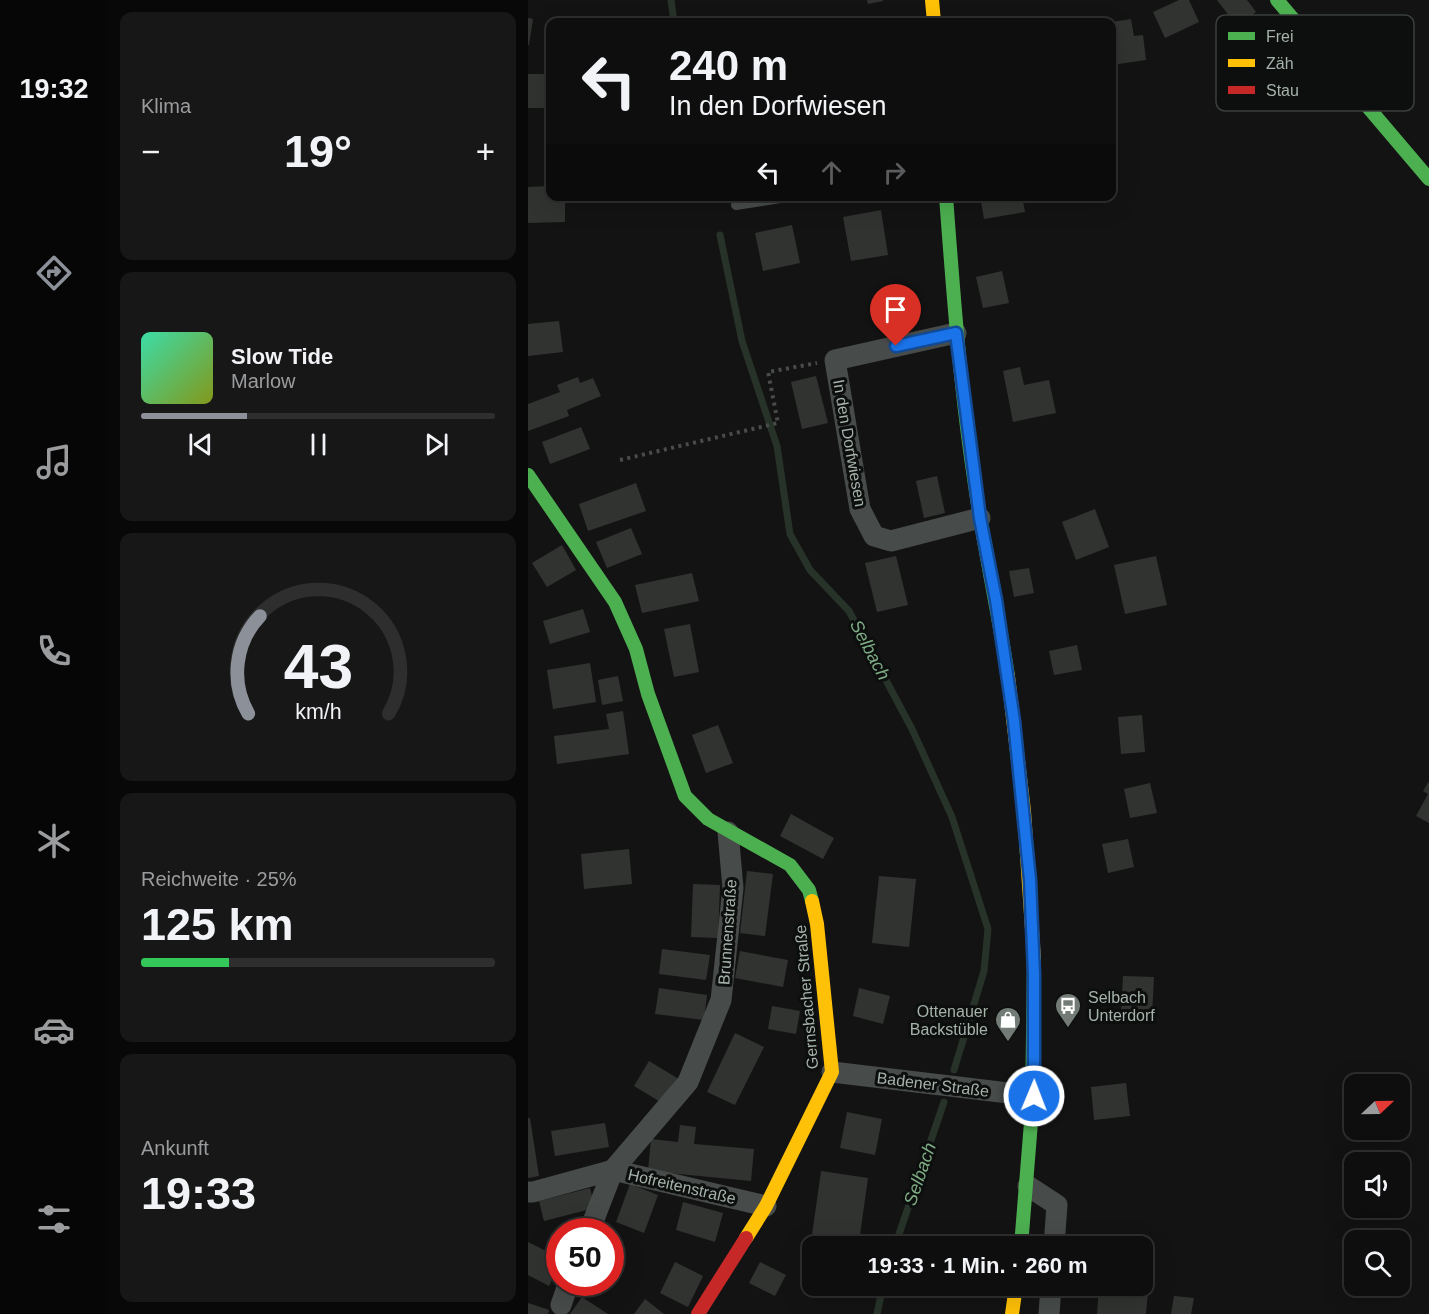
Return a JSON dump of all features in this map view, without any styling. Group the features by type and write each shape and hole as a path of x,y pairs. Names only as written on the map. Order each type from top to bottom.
{"street":[{"path":"932,0 934,18"},
{"path":"1277,0 1290,15"},
{"path":"1371,111 1429,179"},
{"path":"946,201 956,333 980,518 996,600 1014,721 1029,868 1034,974 1034,1096 1022,1236"},
{"name":"In den Dorfwiesen","path":"956,333 835,360 860,509 874,536 891,542 980,518"},
{"path":"528,475 615,602 636,649 648,694 685,796 708,819 728,832"},
{"name":"Gernsbacher Straße","path":"698,1314 766,1206 832,1072 817,924 809,890 790,864 728,832"},
{"name":"Brunnenstraße","path":"594,1218 613,1170 688,1082 721,1000 733,888 728,832"},
{"name":"Badener Straße","path":"832,1072 1034,1096"},
{"name":"Hofreitenstraße","path":"528,1192 613,1170 766,1206"},
{"path":"1028,1186 1057,1205 1055,1236"},
{"path":"561,1305 564,1296"},
{"path":"1012,1314 1015,1296"},
{"path":"1049,1314 1050,1296"}],"lane":[{"path":"736,205 761,201"}],"path":[{"path":"620,460 778,423 768,372 835,360"}],"building":[{"path":"867,0 883,0 883,1 868,4"},
{"path":"1179,0 1189,0 1199,22 1165,38 1153,12"},
{"path":"1217,0 1247,0 1256,12 1252,15 1229,15"},
{"path":"528,18 533,19 529,45 528,45"},
{"path":"1131,19 1134,36 1143,35 1146,60 1116,64 1116,21"},
{"path":"528,74 546,74 546,108 528,108"},
{"path":"546,186 546,201 565,201 565,222 528,223 528,187"},
{"path":"981,201 1023,201 1025,212 984,219"},
{"path":"881,210 888,255 851,261 843,217"},
{"path":"792,225 800,263 763,271 755,233"},
{"path":"1002,271 1009,303 983,308 976,277"},
{"path":"559,321 563,352 528,356 528,324"},
{"path":"1020,367 1024,385 1049,380 1056,413 1013,422 1003,371"},
{"path":"816,376 828,423 802,429 791,382"},
{"path":"578,377 580,383 593,378 601,396 567,410 569,416 528,431 528,404 560,392 557,385"},
{"path":"581,427 590,449 550,464 542,442"},
{"path":"937,476 945,513 924,518 916,481"},
{"path":"636,483 646,511 588,531 579,504"},
{"path":"1095,509 1109,547 1076,560 1062,522"},
{"path":"631,528 642,554 607,568 596,542"},
{"path":"562,545 576,570 547,587 532,563"},
{"path":"896,556 908,605 877,612 865,563"},
{"path":"1156,556 1167,605 1125,614 1114,565"},
{"path":"1029,568 1034,593 1014,597 1009,571"},
{"path":"692,573 699,601 642,613 635,585"},
{"path":"583,609 590,632 550,644 543,621"},
{"path":"690,624 699,672 674,677 664,629"},
{"path":"1077,645 1082,670 1054,675 1049,651"},
{"path":"590,663 596,702 553,709 547,670"},
{"path":"618,676 623,701 602,705 598,680"},
{"path":"623,711 629,754 557,764 554,736 609,729 606,714"},
{"path":"1142,715 1145,752 1121,754 1118,717"},
{"path":"718,725 733,763 706,773 692,735"},
{"path":"1429,781 1429,823 1416,816 1428,794 1423,791"},
{"path":"1150,783 1157,813 1130,818 1124,789"},
{"path":"791,814 834,838 823,859 780,836"},
{"path":"1128,839 1134,867 1108,873 1102,844"},
{"path":"629,849 632,884 584,889 581,854"},
{"path":"747,871 773,874 765,936 740,933"},
{"path":"879,876 916,879 909,947 872,943"},
{"path":"693,884 720,885 718,938 691,937"},
{"path":"662,949 710,955 706,980 659,974"},
{"path":"740,951 788,960 783,987 735,978"},
{"path":"1123,976 1154,977 1152,1016 1121,1014"},
{"path":"659,988 707,995 704,1020 655,1014"},
{"path":"859,988 890,996 883,1024 853,1016"},
{"path":"772,1006 800,1011 796,1034 768,1029"},
{"path":"735,1033 764,1047 735,1105 707,1092"},
{"path":"649,1061 677,1078 662,1103 634,1086"},
{"path":"1126,1083 1130,1116 1094,1120 1091,1087"},
{"path":"847,1112 882,1119 875,1155 840,1148"},
{"path":"528,1118 530,1118 539,1176 528,1178"},
{"path":"605,1123 609,1147 555,1156 551,1131"},
{"path":"680,1125 696,1127 694,1144 754,1149 751,1181 648,1171 651,1139 678,1142"},
{"path":"821,1171 868,1178 860,1236 812,1235"},
{"path":"630,1184 658,1195 644,1233 624,1225 624,1218 617,1218"},
{"path":"590,1188 595,1208 556,1218 546,1218 544,1221 539,1201"},
{"path":"683,1202 723,1213 715,1242 676,1230"},
{"path":"528,1242 546,1251 546,1284 528,1275"},
{"path":"675,1262 703,1276 688,1307 660,1293"},
{"path":"760,1262 786,1275 775,1296 749,1283"},
{"path":"1098,1296 1148,1296 1146,1314 1097,1314"},
{"path":"1174,1296 1194,1298 1191,1314 1171,1314"},
{"path":"582,1297 608,1314 570,1314"},
{"path":"645,1299 664,1314 634,1314"},
{"path":"528,1303 549,1310 548,1314 528,1314"}],"waterway":[{"name":"Selbach","path":"671,0 673,18"},
{"name":"Selbach","path":"720,235 742,341 777,446 790,534 810,570 849,611 912,729 952,817 988,929 984,971 954,1070"},
{"name":"Selbach","path":"898,1236 944,1102"},
{"name":"Selbach","path":"877,1314 881,1296"}],"traffic: fast":[{"path":"1277,0 1290,15"},
{"path":"1371,111 1429,179"},
{"path":"946,201 957,337 969,443 1008,676"},
{"path":"528,475 615,602 636,649 648,694 685,796 708,819 790,865 809,890 812,901"},
{"path":"1022,1236 1032,1110 1034,959"}],"traffic: slow":[{"path":"932,0 934,18"},
{"path":"1008,676 1024,811 1034,959"},
{"path":"746,1238 766,1206 832,1072 817,924 812,901"},
{"path":"1012,1314 1015,1296"}],"traffic: jam":[{"path":"698,1314 746,1238"}],"place":[{"name":"Selbach Unterdorf","path":"1068,1029"},
{"name":"Ottenauer Backstüble","path":"1008,1043"}],"route":[{"path":"896,346 956,333 980,518 996,600 1014,721 1030,880 1034,974 1034,1096"}]}
